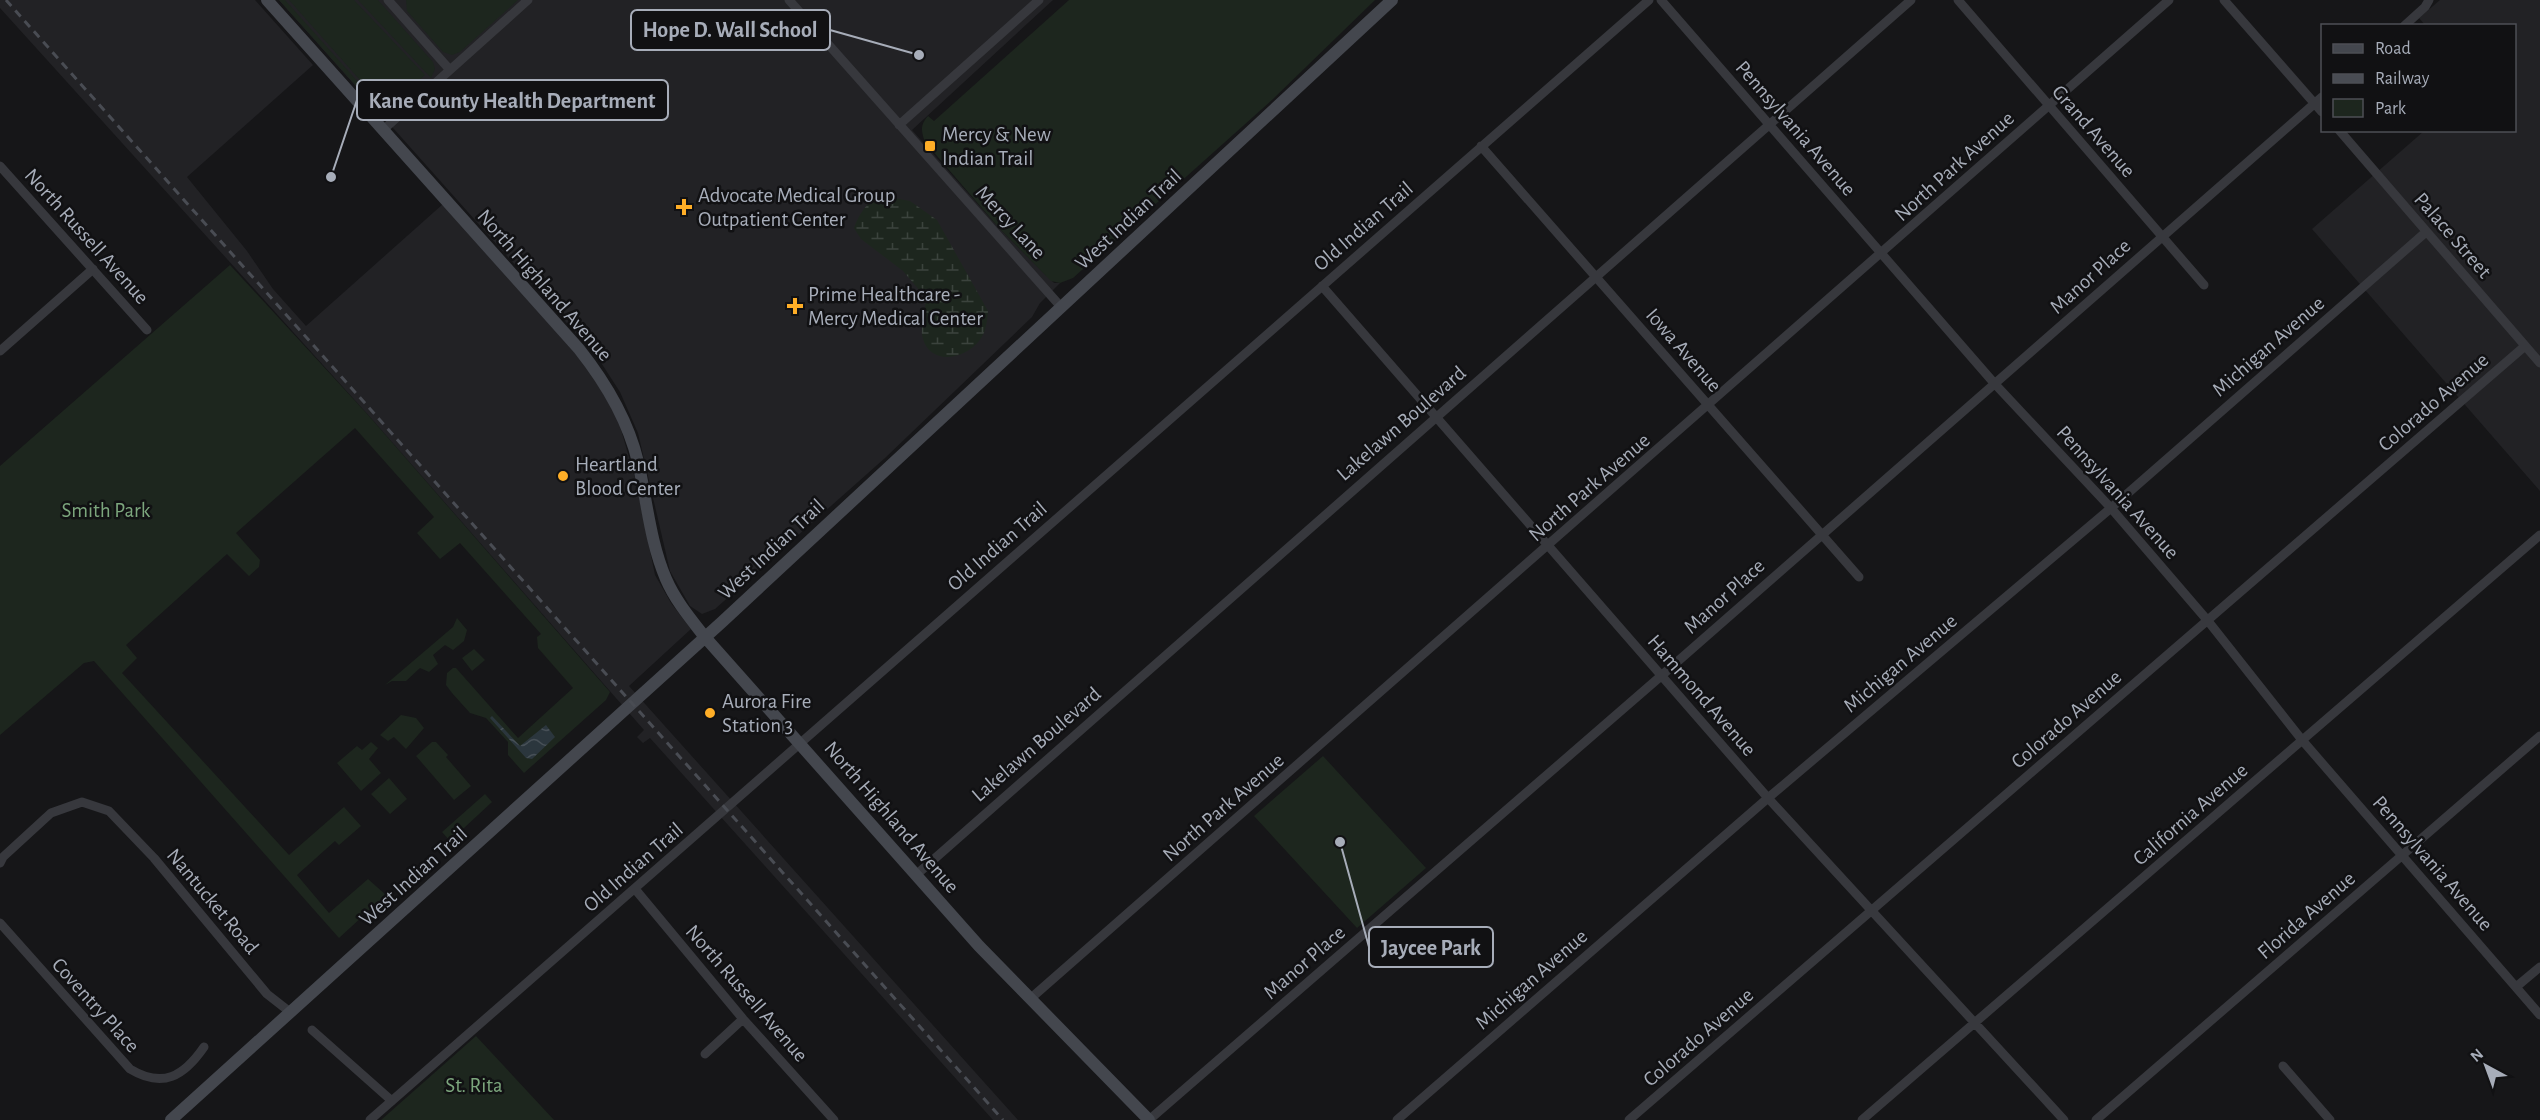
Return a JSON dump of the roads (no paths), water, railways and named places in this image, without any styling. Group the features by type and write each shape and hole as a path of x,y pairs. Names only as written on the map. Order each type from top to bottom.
{"main road":[{"name":"North Highland Avenue","path":"267,0 579,350 605,385 631,439 663,570 680,604 704,636 916,875 1030,999 1149,1120"},
{"name":"West Indian Trail","path":"171,1120 504,821 1062,308 1392,0"}],"street":[{"path":"388,0 450,70"},
{"path":"383,130 528,0"},
{"name":"Mercy Lane","path":"789,0 1062,308"},
{"path":"899,125 1039,0"},
{"name":"Old Indian Trail","path":"370,1120 1649,0"},
{"name":"Pennsylvania Avenue","path":"1661,0 1994,383 2111,508 2208,621 2302,740 2540,1015"},
{"name":"Lakelawn Boulevard","path":"916,875 1911,0"},
{"name":"Grand Avenue","path":"1958,0 2204,285"},
{"name":"North Park Avenue","path":"1030,999 1709,406 2169,0"},
{"path":"2224,0 2319,100"},
{"path":"2406,24 2425,7 2428,0"},
{"name":"Manor Place","path":"1149,1120 2319,100"},
{"name":"Palace Street","path":"2341,132 2540,363"},
{"name":"Iowa Avenue","path":"1481,146 1859,577"},
{"name":"North Russell Avenue","path":"0,166 147,330"},
{"name":"Michigan Avenue","path":"1397,1120 1768,798 2111,508 2426,232"},
{"path":"0,351 93,269"},
{"name":"Hammond Avenue","path":"1322,286 1768,798 2064,1120"},
{"name":"Colorado Avenue","path":"1629,1120 2525,346"},
{"name":"California Avenue","path":"1862,1120 2540,535"},
{"name":"Florida Avenue","path":"2096,1120 2540,736"},
{"name":"Nantucket Road","path":"0,863 3,857 51,813 82,802 109,811 154,858 267,994 290,1012"},
{"name":"North Russell Avenue","path":"635,889 743,1019 834,1120"},
{"name":"Coventry Place","path":"0,923 130,1070 142,1077 161,1080 176,1075 193,1064 204,1047"},
{"path":"2516,987 2540,966"},
{"path":"705,1054 743,1019"},
{"path":"312,1030 392,1101"},
{"path":"2283,1066 2330,1120"}],"water":[{"path":"492,716 520,746 546,725 555,737 532,759 526,758 490,718"}],"railway":[{"path":"6,0 1003,1120"}],"place":[{"name":"Hope D. Wall School","path":"919,55"},
{"name":"Mercy & New Indian Trail","path":"930,146"},
{"name":"Kane County Health Department","path":"331,177"},
{"name":"Advocate Medical Group Outpatient Center","path":"684,207"},
{"name":"Prime Healthcare - Mercy Medical Center","path":"795,306"},
{"name":"Heartland Blood Center","path":"563,476"},
{"name":"Aurora Fire Station 3","path":"710,713"},
{"name":"Jaycee Park","path":"1340,842"}],"park label":[{"name":"Smith Park","path":"106,510"},
{"name":"St. Rita","path":"474,1085"}]}
